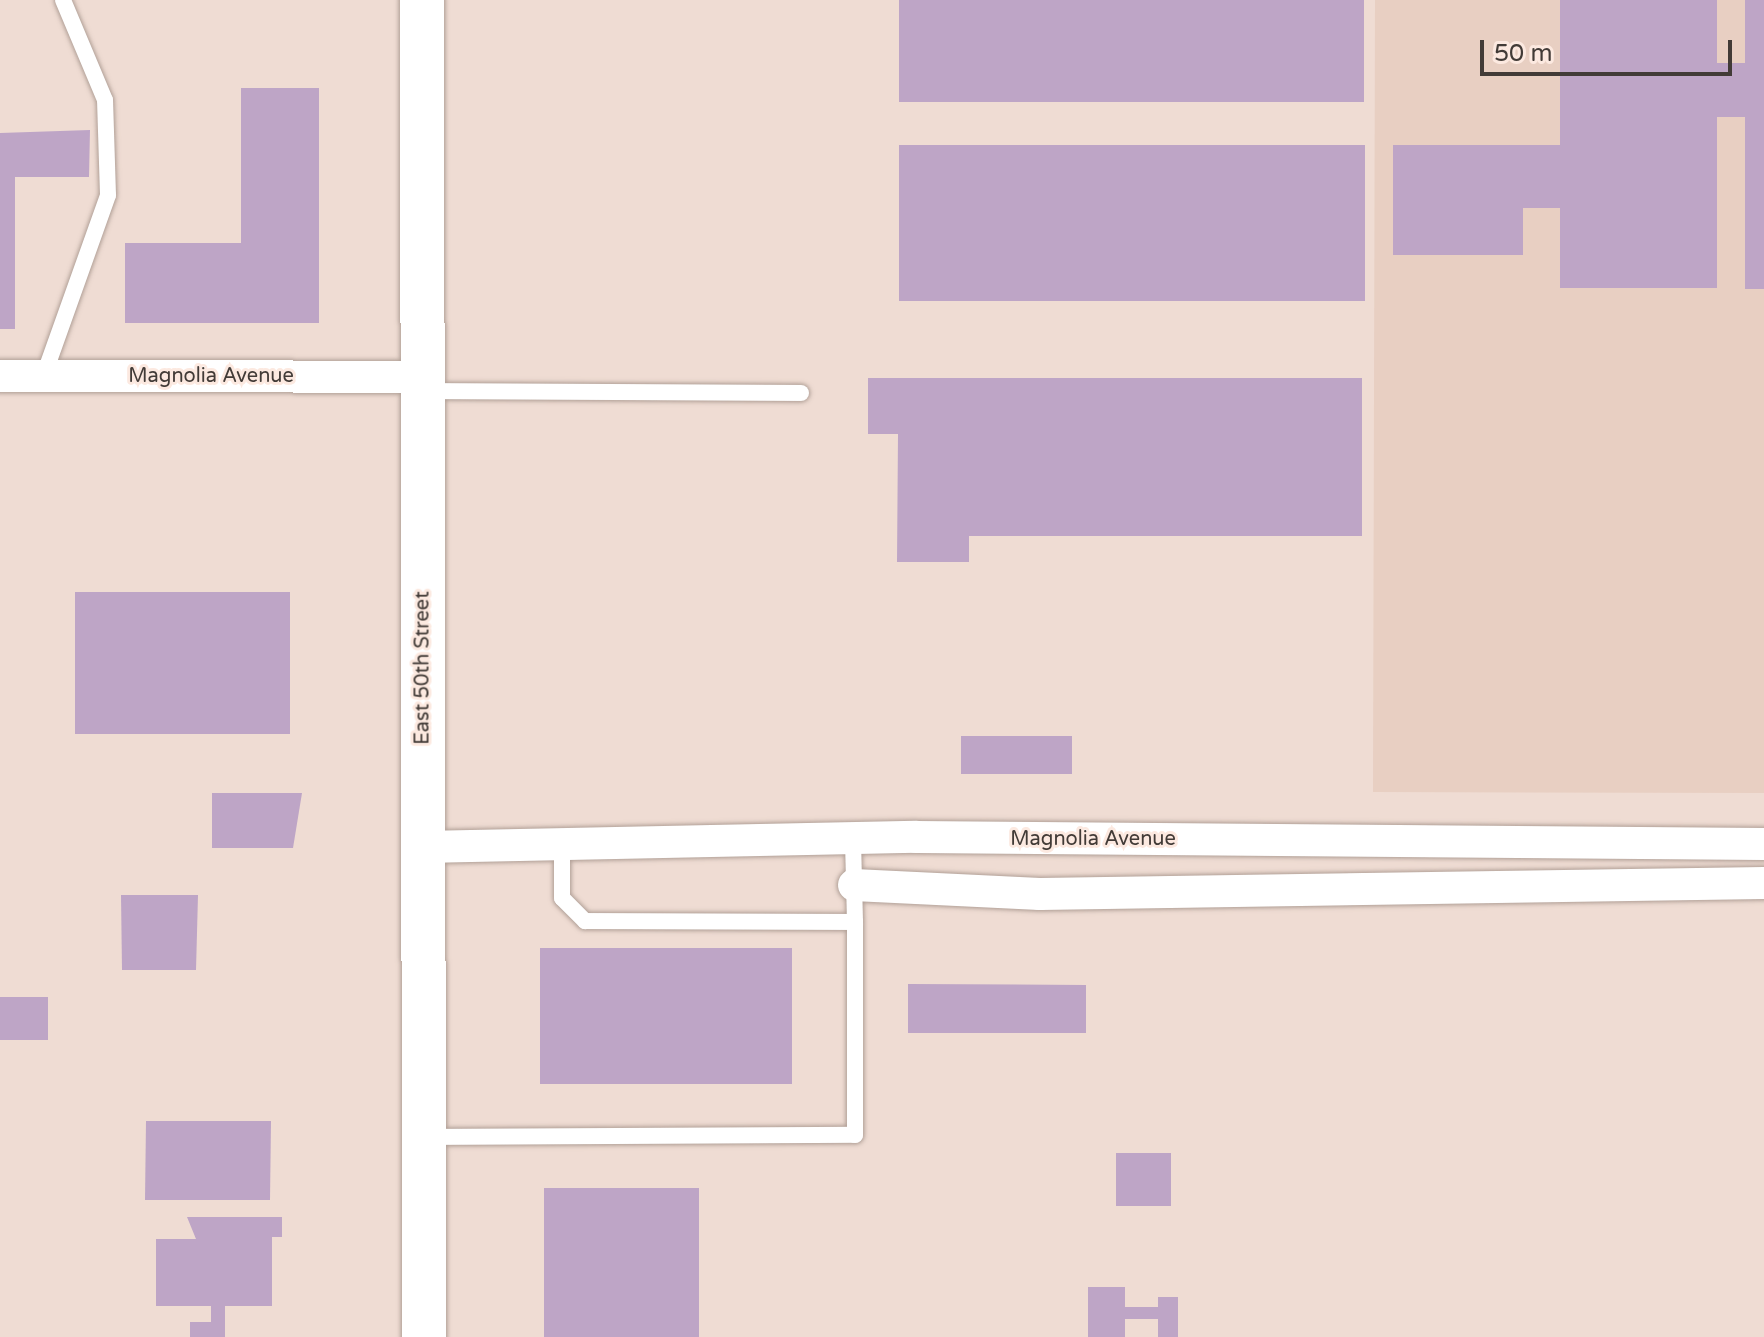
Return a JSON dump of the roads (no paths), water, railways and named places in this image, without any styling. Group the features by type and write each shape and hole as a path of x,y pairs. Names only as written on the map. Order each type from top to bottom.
{"main road":[{"name":"East 50th Street","path":"422,0 424,1337"}],"street":[{"name":"Magnolia Avenue","path":"0,376 422,384"},
{"name":"Magnolia Avenue","path":"423,847 853,838 1764,844"},
{"path":"854,885 1040,894 1764,883"}],"lane":[{"path":"44,375 108,195 105,100 63,0"},
{"path":"422,384 801,393"},
{"path":"424,1137 855,1135 853,838"},
{"path":"562,846 562,898 585,921 855,922"}]}
